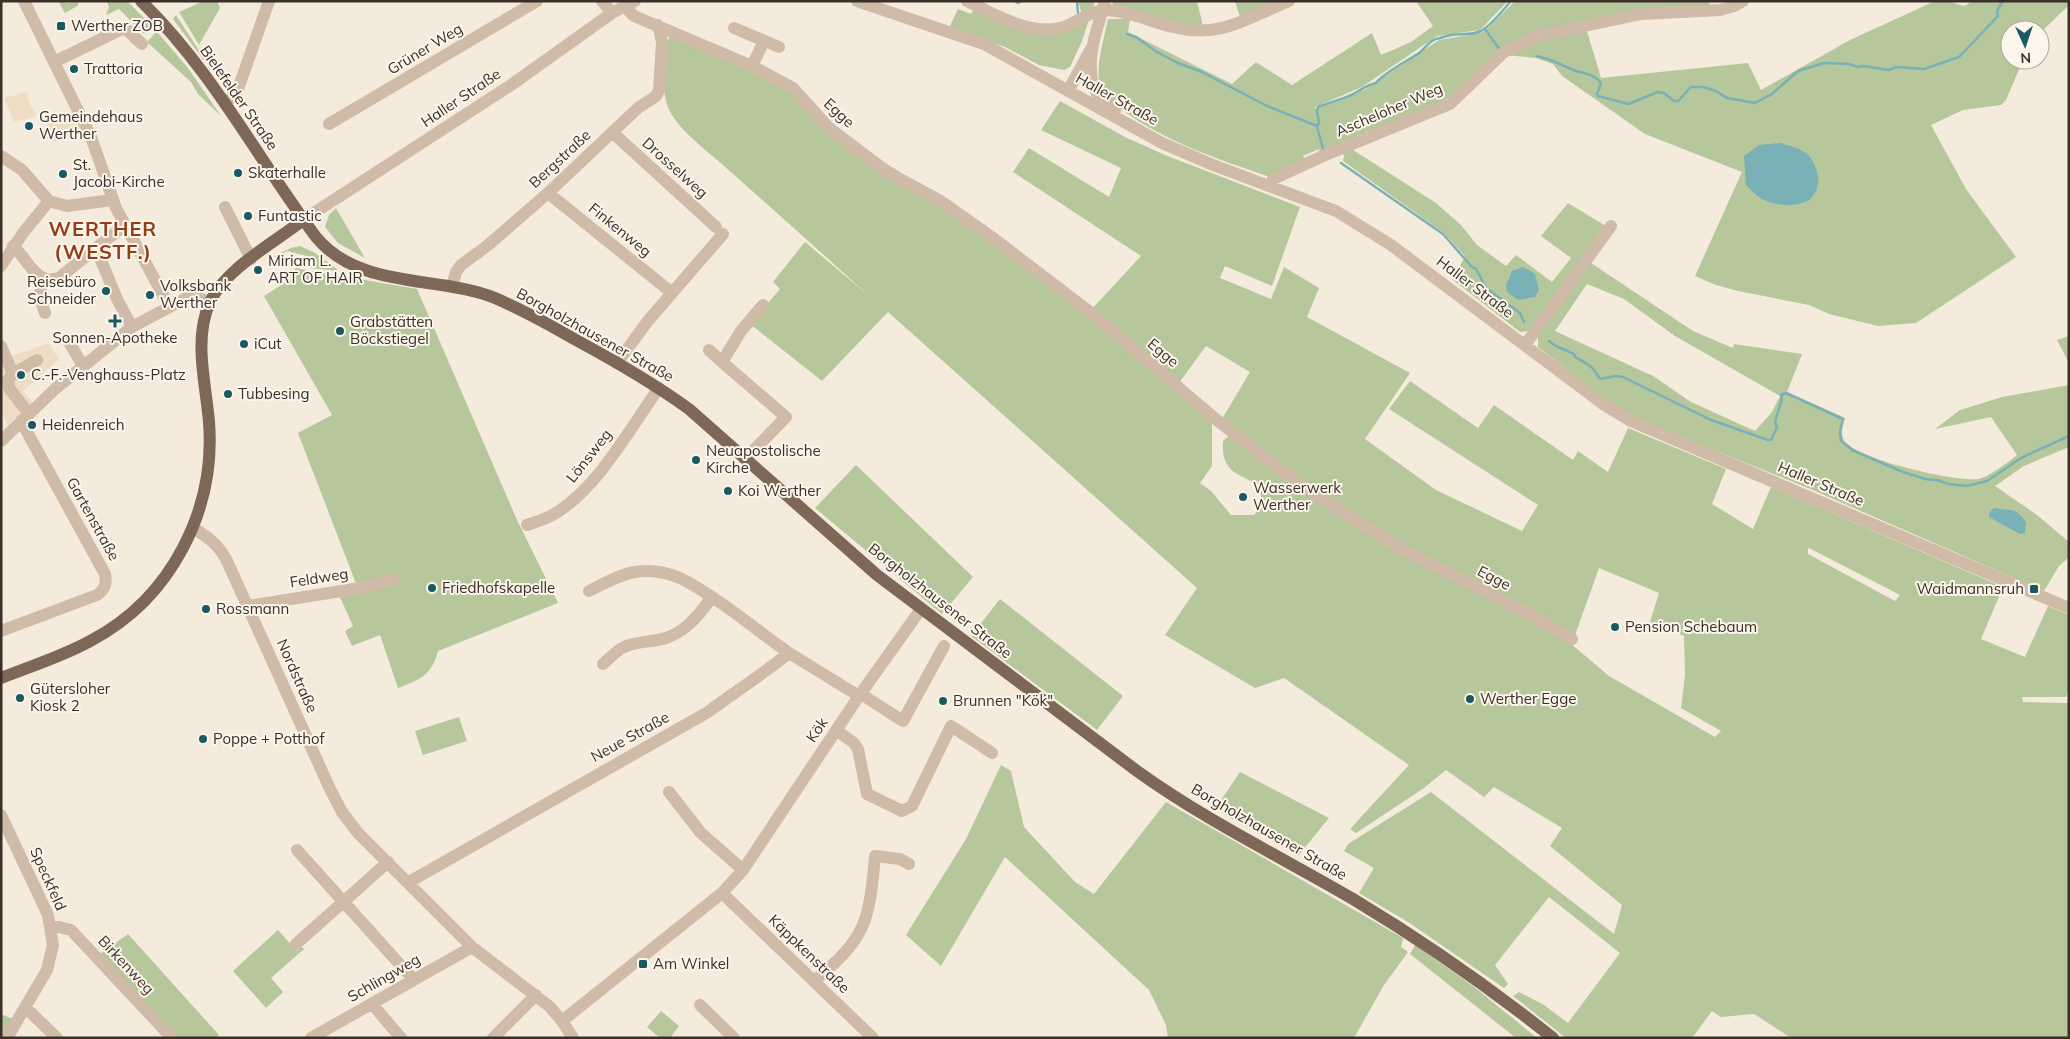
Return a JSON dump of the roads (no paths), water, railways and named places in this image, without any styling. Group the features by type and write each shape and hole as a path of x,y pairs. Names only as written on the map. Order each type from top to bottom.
{"main road":[{"name":"Bielefelder Straße","path":"141,1 184,49 225,104 303,220"},
{"path":"1,678 92,641 129,616 155,590 178,557 193,528 203,497 210,456 209,416 201,347 210,304 227,279 303,220"},
{"name":"Borgholzhausener Straße","path":"303,220 324,247 356,268 388,276 452,286 496,299 555,328 617,362 659,388 689,409 877,575 1137,771 1178,799 1411,935 1502,998 1553,1038"}],"street":[{"path":"24,1 91,137 112,200 169,306"},
{"path":"225,104 237,92 269,1"},
{"name":"Grüner Weg","path":"329,124 537,1"},
{"path":"602,1 612,13"},
{"name":"Haller Straße","path":"857,1 984,44 1162,143 1213,165 1336,211 1364,227 1603,404 1632,421 2069,608"},
{"path":"967,1 1031,29 1062,28 1092,13 1104,10 1118,11 1174,28 1201,32 1225,28 1289,1"},
{"path":"1074,94 1094,42 1104,1"},
{"name":"Ascheloher Weg","path":"1270,186 1273,179 1323,156 1450,104 1504,52 1538,36 1641,14 1720,10 1743,1"},
{"name":"Haller Straße","path":"303,220 511,84 612,13 629,4"},
{"name":"Egge","path":"629,4 629,13 752,66 793,88 829,128 880,166 939,200 994,238 1090,312 1218,421 1297,482 1398,547 1572,639"},
{"name":"Bergstraße","path":"452,286 456,272 461,265 488,246 548,193 638,108 654,99 658,93 662,42 658,25"},
{"path":"734,28 779,47"},
{"path":"54,62 122,29 127,30 142,44"},
{"path":"662,42 670,34 676,32"},
{"path":"752,66 764,41"},
{"path":"1094,42 1092,77 1095,90 1101,99 1129,126"},
{"path":"1074,94 1092,77"},
{"name":"Drosselweg","path":"612,132 719,231 671,292"},
{"path":"1,156 22,170 48,201 67,206 112,200"},
{"name":"Finkenweg","path":"548,193 671,292"},
{"path":"1,266 13,246 48,201"},
{"path":"225,208 251,259"},
{"path":"13,246 36,273 46,280 59,278 125,226"},
{"path":"1525,345 1612,226"},
{"path":"96,248 117,299 132,327"},
{"path":"45,313 39,295 46,280"},
{"path":"617,362 671,292"},
{"path":"1,441 83,366 132,327 190,296 198,297 210,304"},
{"path":"722,362 741,331 762,304"},
{"path":"69,342 83,366"},
{"path":"1,346 9,388 25,418"},
{"path":"709,350 786,418 745,459"},
{"path":"7,377 37,360"},
{"name":"Lönsweg","path":"527,525 558,512 576,498 600,471 659,388"},
{"name":"Gartenstraße","path":"1,631 97,595 102,591 106,580 25,418"},
{"name":"Nordstraße","path":"193,528 211,539 221,550 342,812 358,833 472,947 549,1006 573,1038"},
{"path":"588,591 617,577 635,572 653,571 683,580 789,653 903,721 944,646"},
{"name":"Feldweg","path":"248,606 360,588 395,578"},
{"path":"603,664 622,648 631,644 663,639 681,630 693,622 711,598"},
{"name":"Kök","path":"562,1021 722,893 743,870 836,730 921,609"},
{"name":"Neue Straße","path":"409,882 708,712 742,687 763,675 789,653"},
{"path":"836,730 858,748 867,794 902,811 912,806 951,726 992,754"},
{"path":"669,792 701,833 743,870"},
{"name":"Speckfeld","path":"1,815 48,915 53,945 49,964 7,1038"},
{"path":"297,850 413,979"},
{"path":"814,981 840,959 860,934 868,914 874,856 900,858 909,864"},
{"path":"296,944 388,862"},
{"name":"Käppkenstraße","path":"722,893 873,1038"},
{"name":"Birkenweg","path":"51,928 59,927 71,930 172,1038"},
{"name":"Schlingweg","path":"311,1038 472,947"},
{"path":"494,1038 536,996"},
{"path":"372,1004 401,1038"},
{"path":"700,1004 734,1038"},
{"path":"25,1007 57,1038"}],"water":[{"path":"1781,143 1807,154 1814,164 1818,176 1817,188 1814,194 1810,199 1800,204 1781,205 1769,202 1759,197 1746,185 1744,156 1759,145"},
{"path":"1523,267 1535,274 1539,290 1535,297 1518,300 1507,292 1506,285 1512,271"},
{"path":"1994,508 2013,511 2019,514 2026,522 2025,533 2020,534 1989,517 1989,513"}],"waterway":[{"path":"1015,1 1018,3 1021,1"},
{"path":"1077,1 1078,13"},
{"path":"1127,34 1136,37 1157,52 1178,63 1202,72 1267,106 1317,126 1319,123 1318,107 1376,83 1389,72 1419,54 1433,40 1451,35 1481,31 1493,22 1511,1"},
{"path":"1537,56 1595,77 1601,83 1598,96 1628,104 1658,92 1664,93 1674,101 1678,101 1691,87 1703,87 1716,91 1727,98 1755,103 1772,94 1798,71 1824,63 1849,64 1858,67 1889,70 1896,67 1924,69 1959,57 1998,16 1997,11 2003,1"},
{"path":"1485,29 1500,50"},
{"path":"1317,127 1323,149"},
{"path":"1341,163 1443,234 1472,267 1476,269 1486,288 1520,313 1524,322"},
{"path":"1549,341 1574,354 1575,357 1592,368 1600,379 1615,376 1623,377 1711,420 1768,440 1771,440 1777,427 1775,422 1782,398 1781,395 1786,393 1843,419 1840,431 1841,441 1854,451 1903,472 1948,484 1967,486 1987,481 2021,458 2069,436"}],"place":[{"name":"Werther ZOB","path":"61,26"},
{"name":"Trattoria","path":"74,69"},
{"name":"Gemeindehaus Werther","path":"29,126"},
{"name":"Skaterhalle","path":"238,173"},
{"name":"St. Jacobi-Kirche","path":"63,174"},
{"name":"Funtastic","path":"248,216"},
{"name":"Miriam L. ART OF HAIR","path":"258,270"},
{"name":"Reisebüro Schneider","path":"106,291"},
{"name":"Volksbank Werther","path":"150,295"},
{"name":"Sonnen-Apotheke","path":"115,321"},
{"name":"Grabstätten Böckstiegel","path":"340,331"},
{"name":"iCut","path":"244,344"},
{"name":"C.-F.-Venghauss-Platz","path":"21,375"},
{"name":"Tubbesing","path":"228,394"},
{"name":"Heidenreich","path":"32,425"},
{"name":"Neuapostolische Kirche","path":"696,460"},
{"name":"Koi Werther","path":"728,491"},
{"name":"Wasserwerk Werther","path":"1243,497"},
{"name":"Friedhofskapelle","path":"432,588"},
{"name":"Waidmannsruh","path":"2034,589"},
{"name":"Rossmann","path":"206,609"},
{"name":"Pension Schebaum","path":"1615,627"},
{"name":"Gütersloher Kiosk 2","path":"20,698"},
{"name":"Werther Egge","path":"1470,699"},
{"name":"Brunnen \"Kök\"","path":"943,701"},
{"name":"Poppe + Potthof","path":"203,739"},
{"name":"Am Winkel","path":"643,964"}],"district":[{"name":"WERTHER (WESTF.)","path":"103,240"}]}
